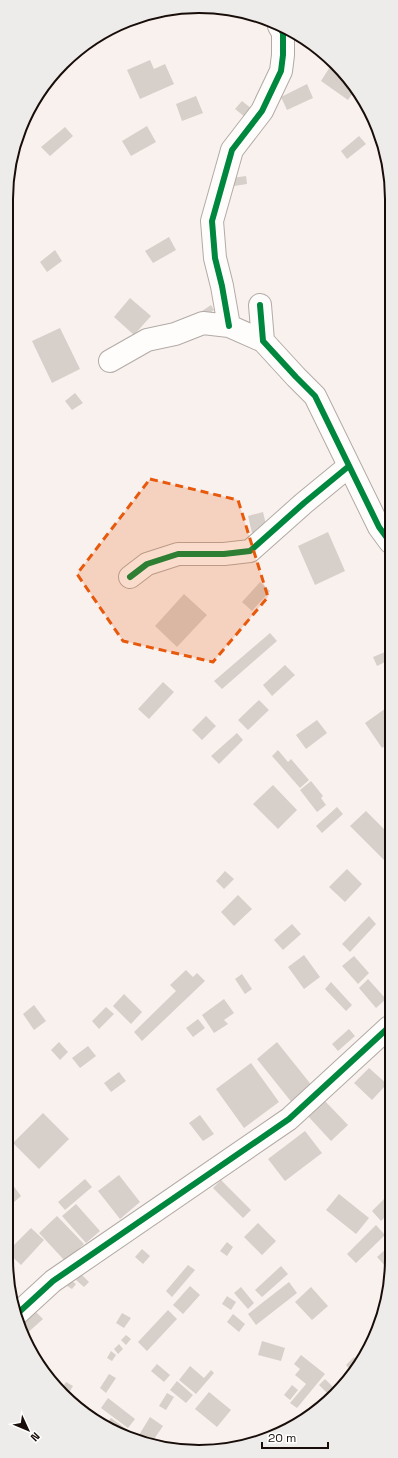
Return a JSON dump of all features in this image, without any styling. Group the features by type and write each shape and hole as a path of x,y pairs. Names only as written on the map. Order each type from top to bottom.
{"street":[{"path":"229,326 222,286 215,258 212,221 232,150 262,111 281,71 283,33"},
{"path":"260,305 263,341"},
{"path":"110,361 147,340 175,334 203,323 229,326 263,341 315,396 379,526 385,535"},
{"path":"130,577 147,564 178,554 224,554 250,551 304,503 349,466"},
{"path":"20,1311 53,1281 289,1120 385,1031"}],"highlighted area":[{"path":"150,479 238,500 268,597 213,662 123,641 77,574"}],"building":[{"path":"150,60 154,69 165,64 174,84 140,99 127,70"},
{"path":"330,66 352,94 348,100 321,81"},
{"path":"307,84 313,98 287,110 281,97"},
{"path":"196,96 203,113 182,121 176,104"},
{"path":"242,101 252,109 245,117 235,109"},
{"path":"147,126 156,142 131,156 122,141"},
{"path":"65,127 73,136 50,156 41,147"},
{"path":"359,136 366,144 347,159 341,151"},
{"path":"246,176 247,184 234,186 232,178"},
{"path":"169,237 176,250 153,263 145,251"},
{"path":"55,250 62,261 47,272 40,262"},
{"path":"130,298 151,316 134,335 114,317"},
{"path":"211,305 214,310 197,322 193,317"},
{"path":"60,328 80,369 52,383 32,341"},
{"path":"75,393 83,403 72,410 65,401"},
{"path":"263,512 267,529 252,533 248,516"},
{"path":"328,532 345,571 315,585 298,546"},
{"path":"260,582 270,591 252,611 242,602"},
{"path":"184,594 207,615 177,647 155,626"},
{"path":"270,633 277,641 222,689 214,681"},
{"path":"385,652 385,662 377,666 373,657"},
{"path":"285,665 295,675 272,696 263,685"},
{"path":"163,682 174,692 149,719 138,709"},
{"path":"259,700 269,710 248,730 238,720"},
{"path":"385,709 385,746 382,748 365,723"},
{"path":"206,716 216,726 202,740 192,730"},
{"path":"317,720 327,733 306,749 296,735"},
{"path":"237,733 243,740 219,764 211,756"},
{"path":"278,750 288,762 291,759 309,780 300,788 272,756"},
{"path":"311,781 323,796 321,798 326,805 317,812 300,790"},
{"path":"273,785 297,810 278,829 253,804"},
{"path":"337,807 343,814 322,833 316,826"},
{"path":"366,811 385,830 385,861 350,826"},
{"path":"347,869 362,884 345,902 329,887"},
{"path":"225,871 234,879 224,889 216,881"},
{"path":"238,895 252,909 234,926 221,912"},
{"path":"369,916 376,924 350,952 342,944"},
{"path":"292,924 301,934 283,950 274,940"},
{"path":"304,955 320,977 304,989 288,967"},
{"path":"354,956 369,973 358,984 342,966"},
{"path":"186,970 193,977 197,973 205,981 142,1041 134,1032 176,991 170,985"},
{"path":"242,974 252,989 245,994 235,979"},
{"path":"368,979 385,998 385,1000 376,1008 359,988"},
{"path":"331,982 352,1005 346,1011 325,989"},
{"path":"124,994 142,1012 131,1024 113,1006"},
{"path":"224,999 234,1013 224,1020 228,1024 214,1033 202,1015"},
{"path":"34,1005 46,1021 34,1030 23,1014"},
{"path":"106,1007 114,1014 99,1029 92,1021"},
{"path":"198,1019 205,1028 193,1037 186,1028"},
{"path":"349,1029 355,1036 338,1051 332,1044"},
{"path":"59,1042 68,1052 60,1060 51,1050"},
{"path":"277,1042 313,1087 293,1104 257,1059"},
{"path":"88,1046 96,1056 80,1068 72,1058"},
{"path":"251,1063 279,1102 244,1128 216,1089"},
{"path":"369,1068 385,1082 385,1086 372,1100 354,1083"},
{"path":"119,1072 126,1081 111,1092 104,1083"},
{"path":"323,1099 348,1125 331,1141 306,1114"},
{"path":"43,1113 69,1139 39,1169 13,1143"},
{"path":"200,1115 214,1134 203,1141 189,1123"},
{"path":"305,1131 322,1153 285,1181 268,1159"},
{"path":"119,1175 140,1202 120,1219 98,1191"},
{"path":"85,1179 92,1187 65,1210 58,1202"},
{"path":"221,1180 251,1210 243,1218 213,1188"},
{"path":"13,1185 21,1196 13,1203"},
{"path":"339,1194 369,1218 356,1234 326,1210"},
{"path":"385,1198 385,1217 381,1221 372,1211"},
{"path":"76,1204 100,1231 86,1243 62,1216"},
{"path":"57,1216 84,1244 65,1261 39,1233"},
{"path":"258,1223 276,1241 262,1255 244,1237"},
{"path":"376,1225 385,1235 356,1263 347,1254"},
{"path":"31,1228 44,1240 21,1265 13,1258 13,1246"},
{"path":"227,1242 233,1247 227,1256 220,1251"},
{"path":"142,1249 150,1256 143,1264 135,1257"},
{"path":"385,1250 385,1266 377,1257"},
{"path":"188,1265 195,1270 172,1297 166,1291"},
{"path":"281,1266 288,1274 262,1297 255,1290"},
{"path":"81,1274 89,1282 84,1287 76,1280"},
{"path":"72,1281 76,1284 72,1289 67,1286"},
{"path":"289,1282 297,1293 256,1325 248,1314"},
{"path":"190,1286 200,1295 183,1314 173,1305"},
{"path":"241,1287 254,1303 248,1309 234,1293"},
{"path":"311,1287 328,1306 312,1320 295,1302"},
{"path":"227,1296 236,1302 231,1310 222,1304"},
{"path":"33,1309 43,1319 28,1332 23,1318"},
{"path":"168,1310 177,1319 147,1351 138,1342"},
{"path":"122,1313 131,1318 124,1328 116,1323"},
{"path":"233,1314 245,1324 239,1332 227,1322"},
{"path":"126,1335 131,1339 126,1345 121,1340"},
{"path":"262,1341 285,1348 281,1361 258,1355"},
{"path":"119,1344 123,1349 118,1354 114,1349"},
{"path":"111,1351 116,1355 112,1361 107,1358"},
{"path":"301,1355 325,1374 297,1408 290,1403 306,1384 295,1375 300,1369 294,1364"},
{"path":"354,1357 356,1359 349,1369 346,1365"},
{"path":"157,1364 170,1375 164,1382 151,1371"},
{"path":"190,1366 204,1378 211,1370 214,1373 196,1394 179,1380"},
{"path":"109,1374 116,1378 106,1393 100,1388"},
{"path":"325,1379 333,1387 327,1393 319,1385"},
{"path":"177,1381 193,1395 186,1403 170,1390"},
{"path":"66,1382 73,1386 69,1393 63,1386"},
{"path":"292,1385 298,1390 290,1400 284,1395"},
{"path":"209,1392 231,1410 217,1427 195,1409"},
{"path":"167,1393 174,1397 166,1410 159,1406"},
{"path":"108,1398 135,1419 128,1428 101,1408"},
{"path":"150,1417 163,1426 154,1439 139,1435"},
{"path":"111,1418 128,1430 127,1431 108,1421"}],"cycle path":[{"path":"229,326 222,286 215,258 212,221 232,150 262,111 281,71 283,33"},
{"path":"260,305 263,341 315,396 379,527 385,535"},
{"path":"130,577 147,564 178,554 224,554 250,551 304,503 349,466"},
{"path":"20,1311 53,1281 289,1119 385,1031"}]}
